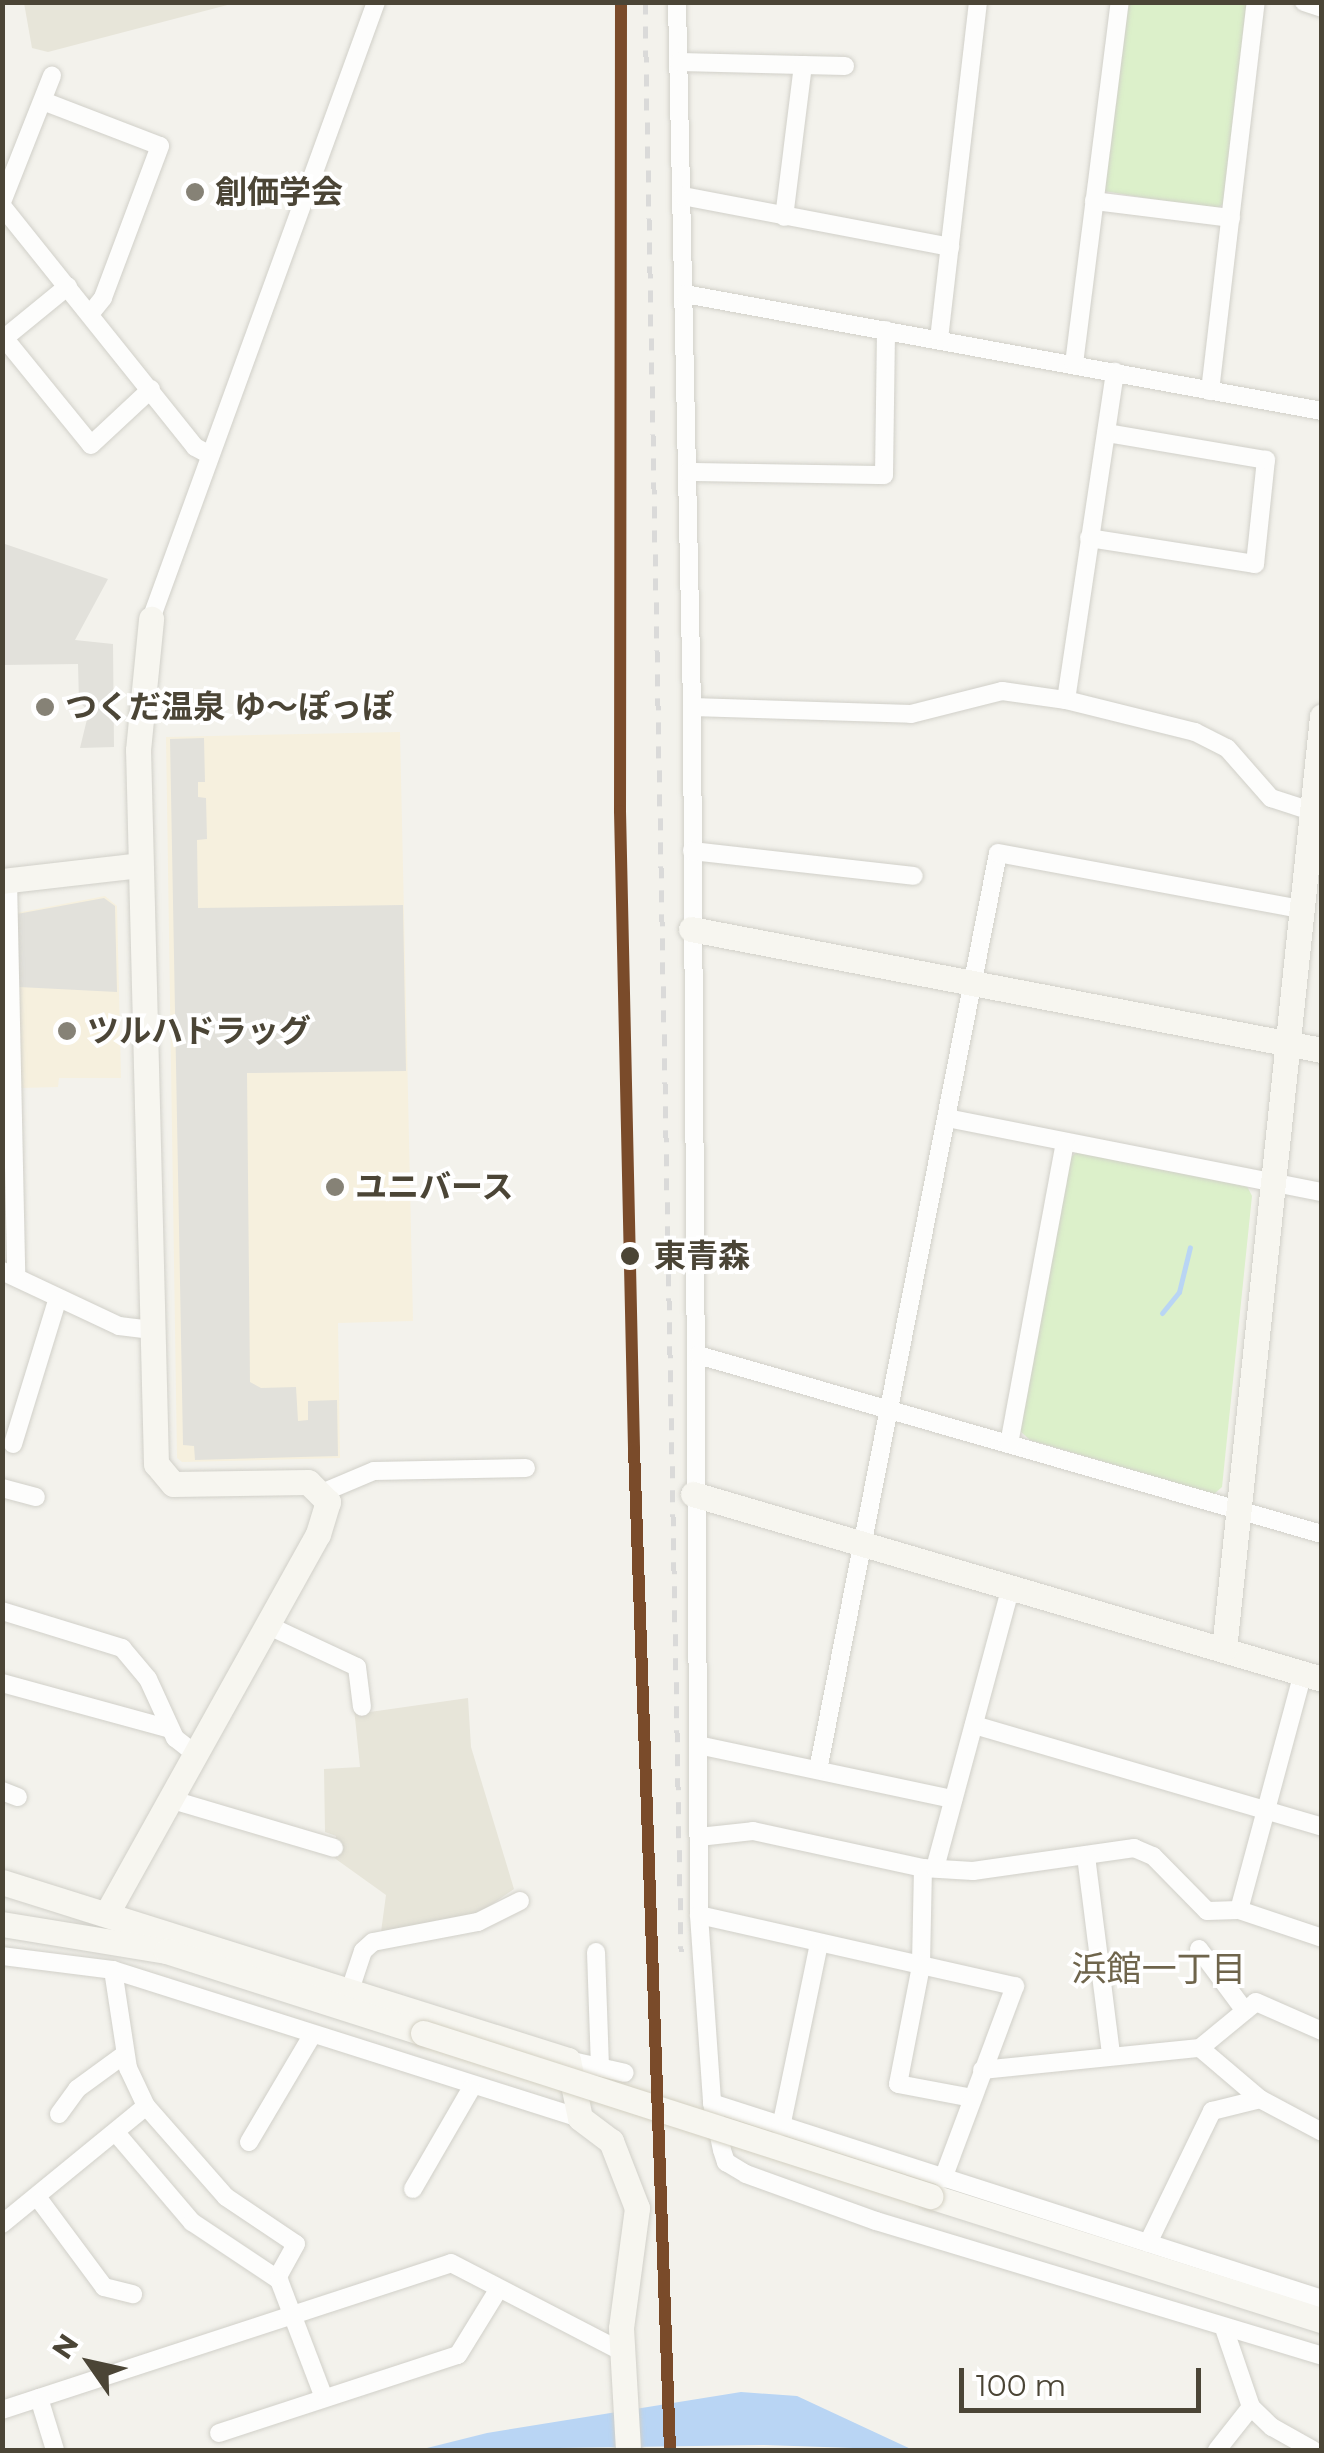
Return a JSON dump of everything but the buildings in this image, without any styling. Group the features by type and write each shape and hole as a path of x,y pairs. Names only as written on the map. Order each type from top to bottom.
{"street":[{"path":"324,1492 308,1482 182,1485 161,1476 154,1457 138,727 151,620 208,454 376,2"},
{"path":"677,2 692,707 691,929 698,1355 693,1494 699,1915 712,2103 726,2162 746,2174 1225,2331 1322,2356"},
{"path":"939,339 978,2"},
{"path":"1074,364 1120,2"},
{"path":"1210,390 1256,2"},
{"path":"1304,2 1322,8"},
{"path":"679,62 844,66"},
{"path":"784,217 803,65"},
{"path":"52,76 2,204 150,389 208,454"},
{"path":"43,101 160,146 103,298 90,314"},
{"path":"683,196 950,247"},
{"path":"1094,201 1231,218"},
{"path":"68,286 4,340 90,445 150,389"},
{"path":"686,294 1322,411"},
{"path":"688,472 884,474 886,330"},
{"path":"1066,700 1115,372"},
{"path":"1089,538 1255,564 1266,460 1106,433"},
{"path":"692,707 911,714 1002,692 1066,700 1195,732 1227,748 1272,798 1316,812"},
{"path":"1224,1649 1300,909 1316,812 1322,716"},
{"path":"692,850 914,876"},
{"path":"818,1770 998,853 1300,909"},
{"path":"140,865 5,880 9,1274 119,1326 152,1330"},
{"path":"691,929 1322,1050"},
{"path":"947,1118 1322,1192"},
{"path":"1009,1444 1065,1142"},
{"path":"13,1444 58,1298"},
{"path":"698,1355 1322,1534"},
{"path":"324,1492 374,1471 526,1468"},
{"path":"2,1488 36,1497"},
{"path":"107,1913 322,1526 324,1492"},
{"path":"693,1494 1312,1676 1266,1810 1240,1910"},
{"path":"972,2098 898,2084 921,1966 929,1868 953,1799 1011,1587"},
{"path":"2,1611 122,1648 148,1679 170,1729 194,1753"},
{"path":"267,1626 357,1666 362,1707"},
{"path":"2,1683 170,1729"},
{"path":"974,1725 1322,1827"},
{"path":"698,1745 953,1799"},
{"path":"169,1799 334,1848"},
{"path":"700,1837 754,1830 929,1868 973,1870 1134,1848 1153,1856 1206,1911 1240,1910 1322,1938"},
{"path":"1086,1856 1111,2055"},
{"path":"2,1882 568,2060 625,2073"},
{"path":"350,1990 363,1951 373,1942 463,1926 520,1901"},
{"path":"699,1915 1015,1986 936,2188"},
{"path":"2,1924 166,1951 936,2188 1322,2320"},
{"path":"781,2127 819,1943"},
{"path":"1199,1949 1245,2011"},
{"path":"596,1952 600,2066"},
{"path":"2,1956 113,1970 471,2089 580,2118 611,2141 635,2196 638,2224 621,2351 628,2450"},
{"path":"113,1970 125,2054 146,2106 226,2197 296,2244 277,2278"},
{"path":"982,2070 1200,2048 1256,2002 1322,2031"},
{"path":"249,2142 311,2037"},
{"path":"1200,2048 1260,2099 1322,2132"},
{"path":"59,2114 77,2089 125,2054"},
{"path":"568,2060 580,2118"},
{"path":"413,2189 471,2089"},
{"path":"1148,2243 1212,2111 1260,2099"},
{"path":"712,2103 936,2188 1148,2243 1322,2299"},
{"path":"2,2224 117,2134 146,2106"},
{"path":"117,2134 192,2222 277,2278 295,2315 324,2398"},
{"path":"38,2198 104,2287 133,2294"},
{"path":"2,2410 451,2263 621,2351"},
{"path":"219,2433 458,2355 498,2290"},
{"path":"1225,2331 1251,2406 1272,2427 1313,2450"},
{"path":"38,2398 55,2450"},
{"path":"1218,2450 1251,2406"}],"shaded area":[{"path":"24,2 235,3 48,52 32,48"},
{"path":"2,543 108,579 75,640 113,644 114,747 80,748 89,711 79,702 78,664 3,665"},
{"path":"400,732 413,1321 338,1323 340,1458 182,1462 177,1458 166,737"},
{"path":"204,738 205,782 198,782 198,797 206,798 207,839 197,840 198,908 403,905 406,1071 247,1073 250,1382 261,1388 296,1387 298,1421 308,1420 308,1401 337,1400 338,1456 195,1460 194,1446 183,1445 170,739"},
{"path":"105,896 117,906 121,1078 59,1078 58,1087 20,1088 16,913"},
{"path":"104,898 115,906 117,992 19,987 17,914"},
{"path":"468,1698 471,1747 514,1889 475,1916 381,1932 386,1895 333,1857 336,1836 325,1832 324,1769 360,1767 354,1708 370,1712"}],"green space":[{"path":"1127,3 1247,3 1224,203 1216,210 1104,191"},
{"path":"1079,1150 1246,1184 1252,1196 1222,1487 1214,1494 1030,1440 1020,1431 1070,1158"}],"water":[{"path":"741,2392 797,2396 913,2450 764,2445 419,2450 487,2433"}],"waterway":[{"path":"1162,1313 1179,1292 1190,1247"}],"railway":[{"path":"645,2 681,1952"}],"transit line":[{"path":"621,2 620,811 634,1449 670,2450"}],"place":[{"name":"創価学会","path":"195,192"},
{"name":"つくだ温泉 ゆ～ぽっぽ","path":"45,707"},
{"name":"ツルハドラッグ","path":"67,1031"},
{"name":"ユニバース","path":"335,1187"},
{"name":"東青森","path":"630,1256"}],"district":[{"name":"浜館一丁目","path":"1159,1969"}]}
